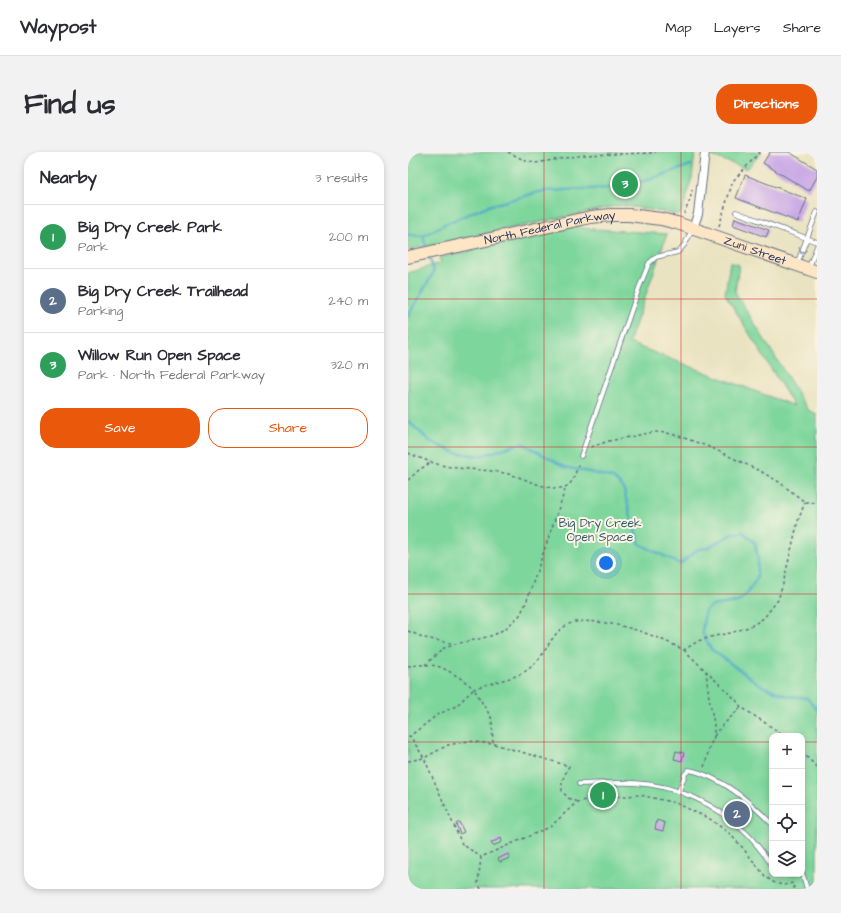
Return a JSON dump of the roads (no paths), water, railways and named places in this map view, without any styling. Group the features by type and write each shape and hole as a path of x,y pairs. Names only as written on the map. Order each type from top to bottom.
{"main road":[{"name":"North Federal Parkway","path":"408,257 591,217 629,215 661,219 693,228"},
{"name":"Zuni Street","path":"693,228 813,271"}],"street":[{"path":"693,228 698,214 705,152"}],"lane":[{"path":"736,212 817,242"},
{"path":"796,265 817,212"},
{"path":"581,456 649,263 656,257 678,252 685,244 693,228"},
{"path":"813,271 817,246"},
{"path":"679,791 684,774 689,770 696,771 715,779 737,793 760,811 769,821"},
{"path":"579,784 635,783 648,784 679,791 716,809 737,825 747,833 769,861"},
{"path":"803,877 807,889"}],"waterway":[{"path":"423,236 447,223 488,206 543,191 610,188 648,180 691,165"},
{"path":"408,235 423,236 427,250"},
{"path":"408,316 434,272 429,256"},
{"path":"408,421 431,442 456,453 480,456 522,443 565,467 613,478 623,487 640,544 680,564 698,549 707,548 732,534 743,532 755,543 758,559 757,578 746,595 737,602 711,606 705,611 702,632 711,649 762,686 787,696 807,698 817,710"}],"place":[{"name":"Willow Run Open Space","path":"625,184"},
{"name":"Big Dry Creek Park","path":"603,795"},
{"name":"Big Dry Creek Trailhead","path":"737,814"}],"park label":[{"name":"Big Dry Creek Open Space","path":"600,530"}]}
